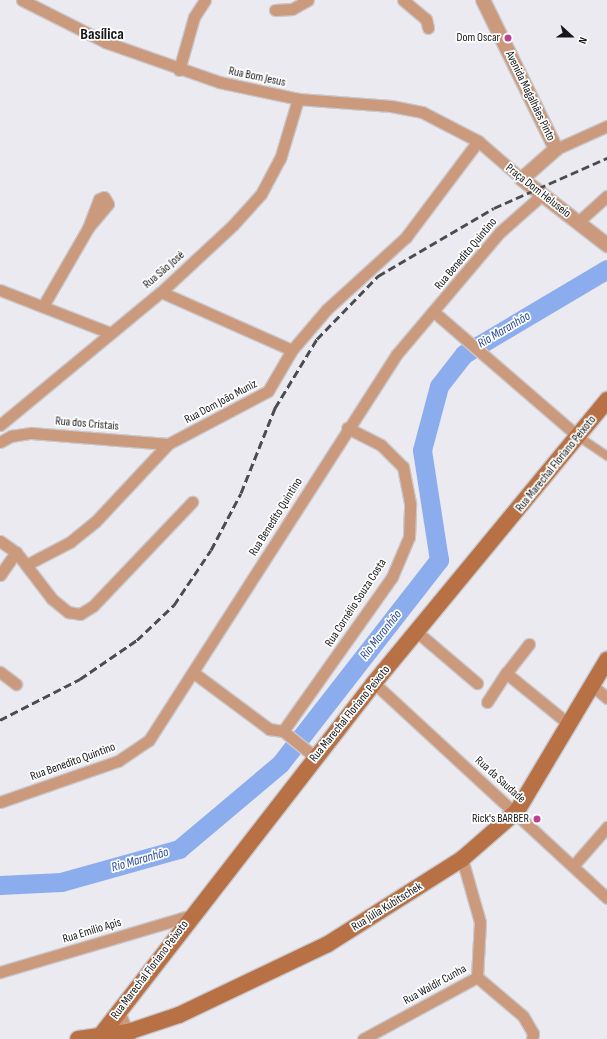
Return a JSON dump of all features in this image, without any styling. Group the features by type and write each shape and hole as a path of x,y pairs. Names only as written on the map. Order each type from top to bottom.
{"main road":[{"name":"Rua Marechal Floriano Peixoto","path":"101,1035 311,754 417,632 579,437 607,400"},
{"name":"Rua Júlia Kubitschek","path":"78,1039 101,1035 129,1036 179,1015 328,944 462,859 517,812 594,687 607,660"}],"street":[{"name":"Rua Bom Jesus","path":"22,0 42,4 105,42 179,70 298,99 391,106 422,112 478,141"},
{"path":"179,70 194,17 205,0"},
{"path":"275,10 292,9 308,0"},
{"path":"403,0 426,19 428,28"},
{"name":"Avenida Magalhães Pinto","path":"483,0 556,149"},
{"name":"Rua São José","path":"0,425 108,332 161,292 261,194 280,160 298,99"},
{"path":"522,179 556,149 607,126"},
{"name":"Praça Dom Heluseio","path":"478,141 522,179 603,242"},
{"name":"Rua Dom João Muniz","path":"26,565 70,542 95,522 168,444 263,395 274,383 292,350 339,298 406,237 478,141"},
{"name":"Rua Benedito Quintino","path":"0,802 132,753 153,734 194,673 347,428 396,355 434,312 500,232 542,194"},
{"path":"578,222 607,196"},
{"path":"43,306 88,228"},
{"path":"0,290 108,332"},
{"path":"161,292 292,350"},
{"path":"434,312 507,373 579,437 607,456"},
{"name":"Rua Cornélio Souza Costa","path":"283,731 392,577 409,537 410,503 403,467 381,445 347,428"},
{"name":"Rua dos Cristais","path":"2,440 31,433 168,444"},
{"path":"0,541 16,552 64,609 74,614 85,612 192,502"},
{"path":"0,576 16,552"},
{"path":"417,632 477,683"},
{"path":"487,702 506,673 529,644"},
{"path":"0,672 16,684"},
{"path":"194,673 269,729 283,731 311,754"},
{"path":"506,673 570,725"},
{"name":"Rua da Saudade","path":"374,683 517,812 607,898"},
{"path":"594,687 607,698"},
{"path":"573,866 607,827"},
{"name":"Rua Waldir Cunha","path":"363,1039 477,977 480,922 462,859"},
{"name":"Rua Emílio Apis","path":"0,972 192,915"},
{"path":"477,977 524,1016 533,1033 532,1039"},
{"path":"119,1011 129,1036"}],"waterway":[{"name":"Rio Maranhão","path":"0,885 61,882 179,849 280,764 439,560 422,450 439,386 464,354 607,269"}],"railway":[{"path":"0,720 80,679 137,640 174,605 211,550 241,493 275,408 317,339 378,276 494,208 607,158"}],"place":[{"name":"Dom Oscar","path":"508,38"},
{"name":"Rick's BARBER","path":"537,819"}],"district":[{"name":"Basílica","path":"102,35"}]}
